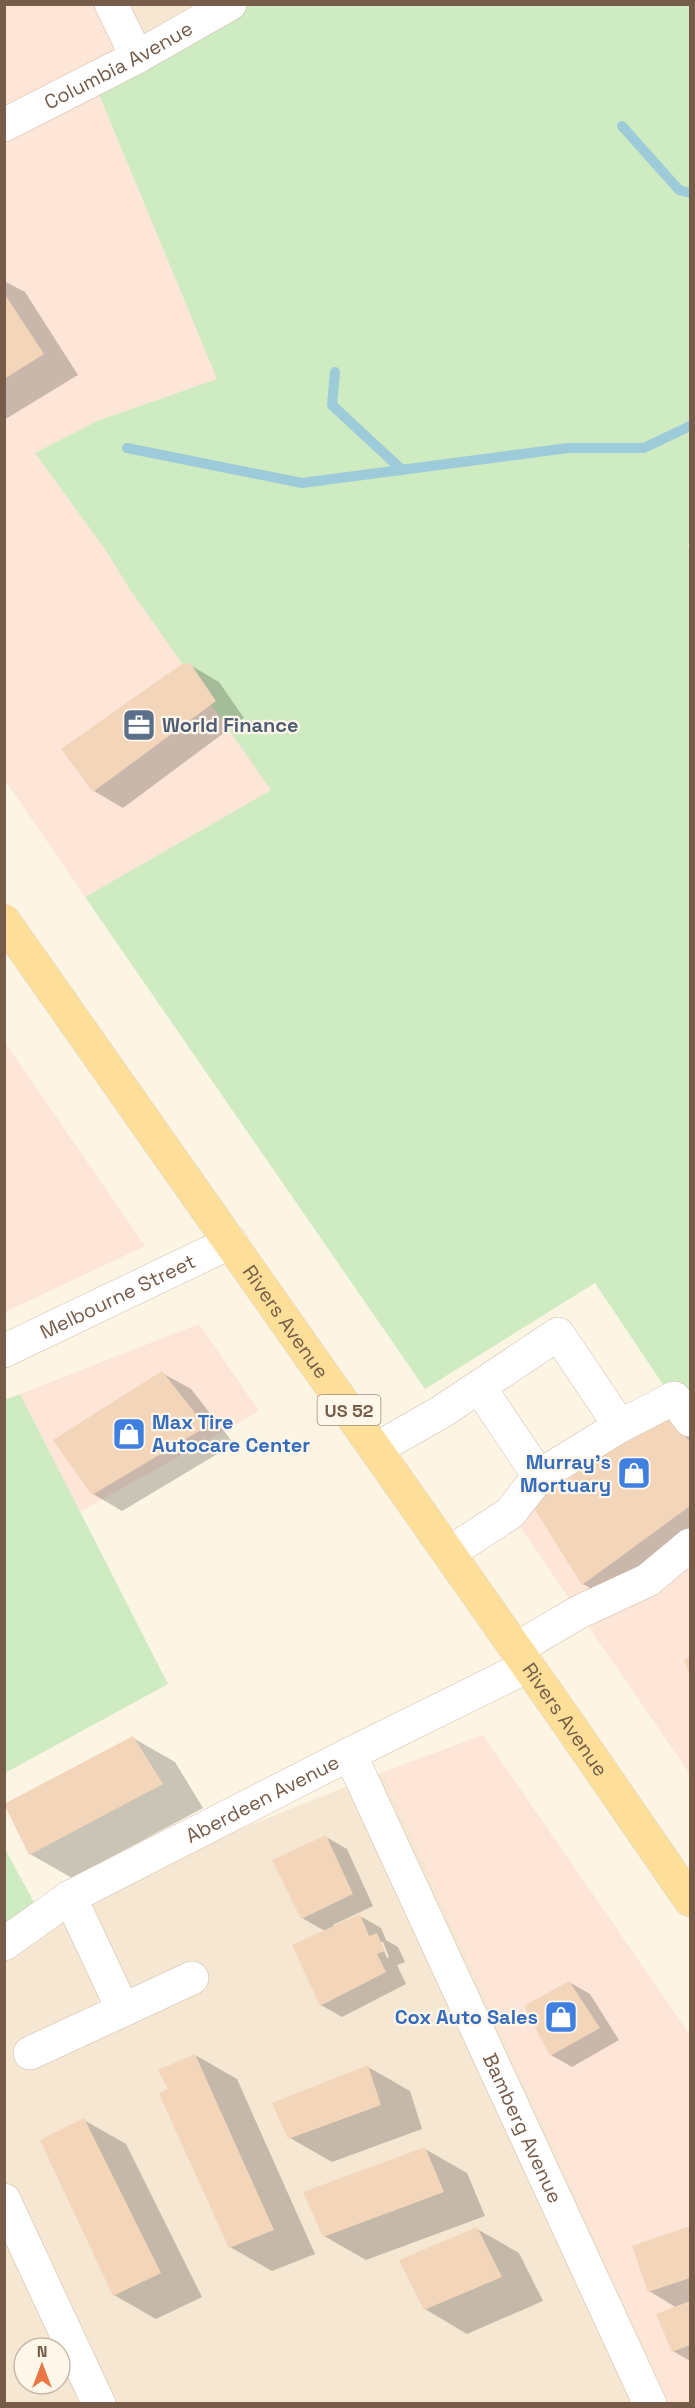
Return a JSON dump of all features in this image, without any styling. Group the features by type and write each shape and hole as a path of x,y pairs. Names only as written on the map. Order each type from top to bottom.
{"main road":[{"name":"Rivers Avenue","path":"4,921 690,1900"}],"street":[{"path":"111,4 137,57"},
{"name":"Columbia Avenue","path":"4,125 137,57 230,4"},
{"name":"Melbourne Street","path":"4,1351 231,1242"},
{"path":"376,1449 480,1388 558,1334 620,1426"},
{"path":"480,1388 539,1476"},
{"path":"449,1553 510,1513 539,1476 620,1426 674,1398 690,1420"},
{"name":"Aberdeen Avenue","path":"4,1944 70,1897 350,1754 522,1658 579,1612 648,1580 690,1545"},
{"name":"Bamberg Avenue","path":"350,1754 650,2403"},
{"path":"70,1897 123,2010"},
{"path":"30,2053 192,1978"},
{"path":"4,2200 99,2403"}],"shaded area":[{"path":"4,5 111,5 137,57 93,80 217,379 97,421 35,453 190,663 271,790 85,897 5,780"},
{"path":"112,5 230,5 137,57"},
{"path":"4,1041 145,1246 5,1312 4,1312"},
{"path":"199,1324 259,1411 80,1512 20,1394"},
{"path":"690,1389 690,1774 505,1505"},
{"path":"483,1735 690,2035 690,2403 669,2403 383,1772"},
{"path":"383,1772 631,2298 690,2403 5,2403 4,1944 70,1897"}],"green space":[{"path":"232,5 690,5 690,544 687,545 690,548 690,1389 672,1398 595,1283 425,1389 85,897 271,790 129,588 105,549 35,453 97,421 217,379 93,80"},
{"path":"20,1394 168,1684 5,1773 4,1400"},
{"path":"4,1847 42,1917 4,1944"}],"building":[{"path":"4,293 44,354 4,379"},
{"name":"World Finance","path":"190,663 216,701 93,792 61,749 182,664"},
{"name":"Max Tire Autocare Center","path":"162,1371 206,1427 92,1495 53,1440"},
{"name":"Murray's Mortuary","path":"665,1410 690,1442 690,1506 582,1585 532,1505"},
{"path":"690,1657 690,1676 684,1660"},
{"path":"133,1736 163,1784 29,1855 4,1804"},
{"path":"326,1835 353,1894 301,1919 272,1860"},
{"path":"360,1914 369,1936 377,1933 385,1951 377,1954 386,1972 320,2006 292,1945"},
{"name":"Cox Auto Sales","path":"569,1981 600,2028 550,2056 524,2006"},
{"path":"195,2054 274,2230 229,2248 159,2094 168,2089 158,2070"},
{"path":"368,2065 381,2105 288,2139 272,2103"},
{"path":"84,2118 161,2273 113,2296 40,2140"},
{"path":"425,2147 444,2192 323,2237 303,2192"},
{"path":"690,2226 690,2278 648,2292 632,2246"},
{"path":"477,2227 502,2277 424,2310 399,2260"},
{"path":"690,2301 690,2345 672,2352 656,2314"}],"waterway":[{"path":"622,126 679,190 690,193"},
{"path":"335,372 332,405 402,470"},
{"path":"127,448 302,483 568,448 644,448 690,426"}],"place":[{"name":"World Finance","path":"139,725"},
{"name":"Max Tire Autocare Center","path":"129,1434"},
{"name":"Murray's Mortuary","path":"634,1473"},
{"name":"Cox Auto Sales","path":"561,2017"}]}
